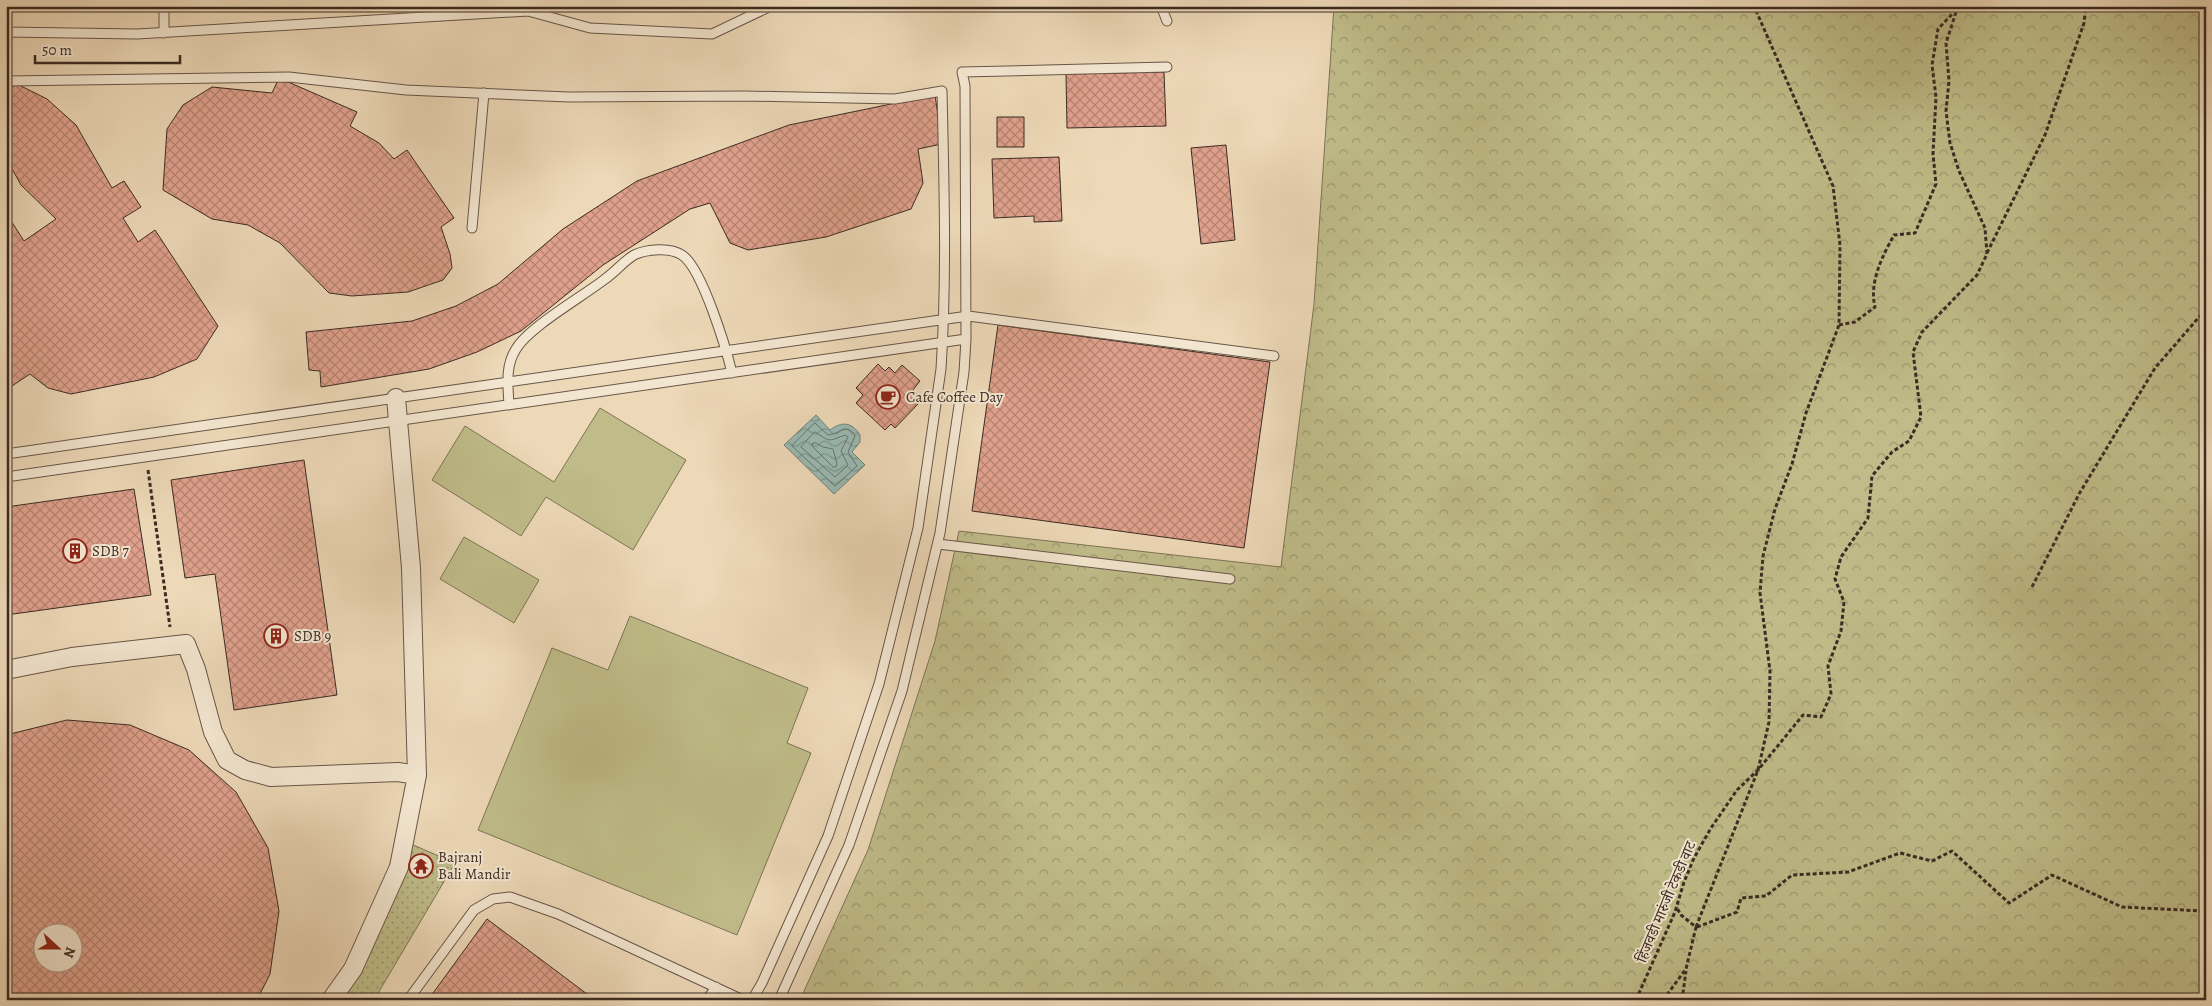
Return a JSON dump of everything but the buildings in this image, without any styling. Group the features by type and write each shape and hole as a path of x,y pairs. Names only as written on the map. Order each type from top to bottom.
{"street":[{"path":"332,1000 353,969 399,867 417,775 411,568 396,398"},
{"path":"6,670 72,657 186,644 196,669 213,732 226,760 245,770 271,777 398,772 417,775"}],"lane":[{"path":"164,6 164,33"},
{"path":"6,32 164,33 528,11 546,6"},
{"path":"528,11 590,28 712,34 771,6"},
{"path":"1161,6 1167,21"},
{"path":"779,1000 849,845 902,691 938,544 964,372 968,316 965,86 962,72 1167,67"},
{"path":"6,81 289,77 406,90 569,97 744,96 895,98 942,91 943,343 918,528 880,684 828,836 762,983 752,1000"},
{"path":"472,228 484,93"},
{"path":"509,405 508,368 514,351 522,339 584,296 633,256 655,250 675,252 688,260 696,271 727,350 732,373"},
{"path":"6,454 968,316 1274,356"},
{"path":"6,477 966,340"},
{"path":"938,544 1230,578"},
{"path":"408,1000 474,910 493,899 510,897 558,914 743,1000"},
{"path":"707,1000 716,987"}],"path":[{"path":"1682,1000 1686,969 1696,927 1758,770 1769,722 1770,679 1760,593 1763,556 1775,509 1792,464 1806,412 1840,325 1840,245 1833,186 1754,6"},
{"path":"1840,325 1855,322 1875,307 1872,294 1882,259 1894,235 1915,233 1936,184 1933,154 1936,97 1932,65 1938,30 1958,6"},
{"path":"1987,254 2044,135 2084,23 2086,6"},
{"path":"1955,11 1946,42 1949,81 1946,111 1950,144 1964,185 1985,228 1987,254"},
{"name":"हिंजवडी मारुंजी टेकडी वाट","path":"1636,1000 1677,907 1684,882 1694,858 1710,828 1737,790 1758,770 1803,715 1820,717 1824,709 1830,694 1828,666 1840,631 1844,602 1835,579 1841,557 1868,518 1872,476 1892,452 1909,441 1921,417 1913,352 1922,332 1977,275 1987,254"},
{"path":"2032,587 2079,494 2154,368 2206,309"},
{"path":"146,457 172,646"},
{"path":"1696,927 1738,912 1741,898 1766,896 1792,875 1848,872 1900,854 1932,861 1952,851 2009,903 2052,876 2122,907 2204,912 2206,901"},
{"path":"1677,907 1681,915 1696,927"},
{"path":"1663,1000 1686,969"}],"green space":[{"path":"1334,6 2206,6 2206,1000 800,1000 868,850 935,641 959,531 1281,567 1314,304"},
{"path":"600,408 686,460 633,550 546,497 521,536 432,480 465,426 554,482"},
{"path":"464,537 539,580 514,623 440,579"},
{"path":"630,616 808,688 787,743 811,753 737,935 478,830 552,648 608,670"},
{"path":"404,841 455,863 374,1000 330,1000"}],"water":[{"path":"816,415 830,430 839,425 846,424 854,427 860,435 860,442 852,452 865,465 834,494 784,445"}],"place":[{"name":"Cafe Coffee Day","path":"888,397"},
{"name":"SDB 7","path":"75,551"},
{"name":"SDB 9","path":"276,636"},
{"name":"Bajranj Bali Mandir","path":"421,866"}]}
